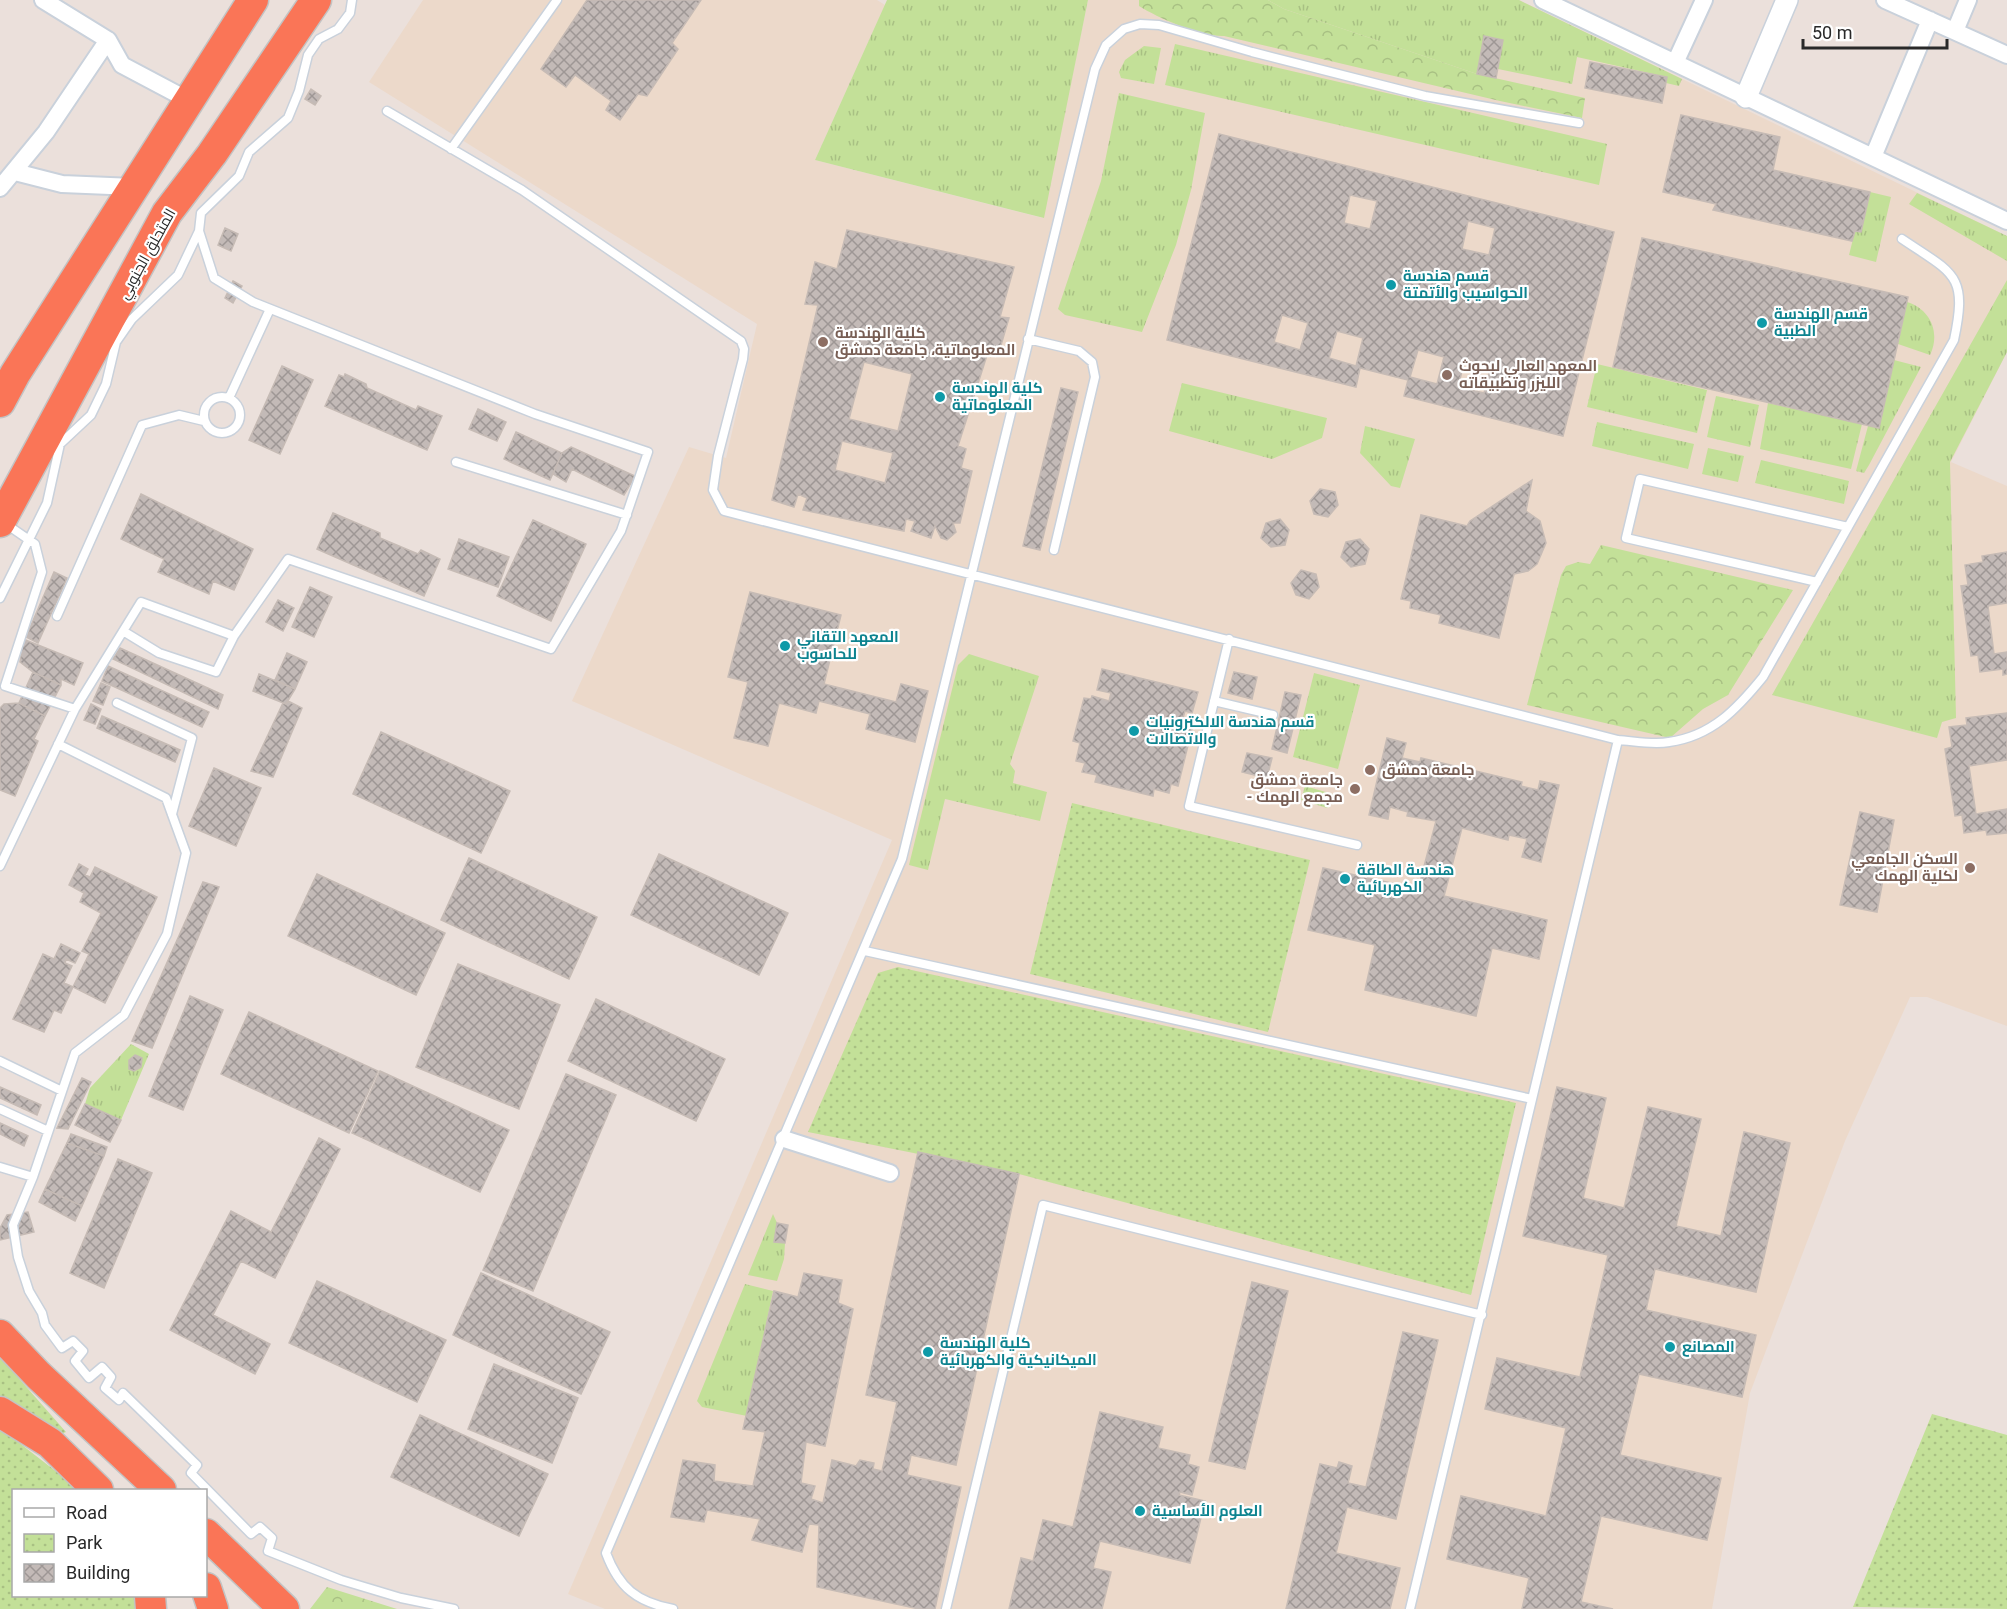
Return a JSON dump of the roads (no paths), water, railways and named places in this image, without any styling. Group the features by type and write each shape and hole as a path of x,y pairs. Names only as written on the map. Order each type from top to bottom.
{"highway":[{"path":"0,402 7,382 253,0"},
{"name":"المتحلق الجنوبي","path":"0,521 168,213 212,154 316,0"},
{"path":"0,1335 38,1375 159,1489"},
{"path":"0,1412 50,1443 96,1489"},
{"path":"207,1535 284,1609"},
{"path":"207,1591 213,1609"}],"street":[{"path":"44,0 108,40 122,65 188,100"},
{"path":"1543,0 2007,221"},
{"path":"1675,63 1704,0"},
{"path":"1746,97 1787,0"},
{"path":"1885,0 2007,55"},
{"path":"1955,32 1968,0"},
{"path":"1873,157 1930,20"},
{"path":"0,188 46,132 108,40"},
{"path":"15,172 62,184 134,187"},
{"path":"784,1139 890,1173"}],"lane":[{"path":"0,598 47,503 60,444 91,415 106,384 116,342 132,319 178,275 199,231 201,213 239,176 249,152 288,118 299,91 308,55 319,39 338,29 350,13 352,0"},
{"path":"451,149 557,0"},
{"path":"673,1609 653,1605 624,1588 606,1553 865,951 902,859 1095,69 1106,45 1124,29 1140,24 1159,25 1252,52 1425,96 1579,123"},
{"path":"387,111 522,190 741,341 744,349 743,359 718,456 713,490 724,511 1618,740 1669,743 1703,732 1734,712 1763,677 1817,582 1954,340 1961,309 1959,286 1948,270 1902,239"},
{"path":"123,631 159,653 216,672 234,636 288,559 551,649 621,531 648,452 535,414 253,302 214,278 199,231"},
{"path":"229,398 270,309"},
{"path":"1028,339 1079,351 1092,362 1095,377 1054,550"},
{"path":"57,616 142,425 179,415 204,421 217,433 234,430 241,419 241,413 235,401 217,397 208,404 204,421"},
{"path":"456,462 627,514"},
{"path":"1817,582 1626,538 1640,479 1848,527"},
{"path":"0,521 35,544 42,572 4,686 75,709"},
{"path":"0,866 75,709 141,602 234,636"},
{"path":"1229,639 1189,806 1357,845"},
{"path":"1214,701 1273,715"},
{"path":"117,703 192,738 172,814"},
{"path":"1410,1609 1618,740"},
{"path":"58,744 166,798 186,853 167,934 124,1015 75,1053 33,1177 13,1225 18,1257 29,1291 42,1313 45,1325 62,1348 73,1341 83,1351 75,1362 89,1378 102,1367 111,1377 105,1388 118,1400 123,1393 197,1465 191,1473 207,1489"},
{"path":"865,951 1532,1099"},
{"path":"0,1061 62,1091"},
{"path":"0,1109 48,1131"},
{"path":"0,1167 33,1177"},
{"path":"946,1609 1043,1205 1482,1315"},
{"path":"207,1489 251,1534 260,1527 272,1538 268,1551 341,1580 401,1598 451,1609"}],"place":[{"name":"قسم هندسة الحواسيب والأتمتة","path":"1391,285"},
{"name":"قسم الهندسة الطبية","path":"1762,323"},
{"name":"كلية الهندسة المعلوماتية، جامعة دمشق","path":"823,342"},
{"name":"المعهد العالي لبحوث الليزر وتطبيقاته","path":"1447,375"},
{"name":"كلية الهندسة المعلوماتية","path":"940,397"},
{"name":"المعهد التقاني للحاسوب","path":"785,646"},
{"name":"قسم هندسة الالكترونيات والاتصالات","path":"1134,731"},
{"name":"جامعة دمشق","path":"1370,770"},
{"name":"جامعة دمشق - مجمع الهمك","path":"1355,789"},
{"name":"السكن الجامعي لكلية الهمك","path":"1970,868"},
{"name":"هندسة الطاقة الكهربائية","path":"1345,879"},
{"name":"المصانع","path":"1670,1347"},
{"name":"كلية الهندسة الميكانيكية والكهربائية","path":"928,1352"},
{"name":"العلوم الأساسية","path":"1140,1511"}]}
